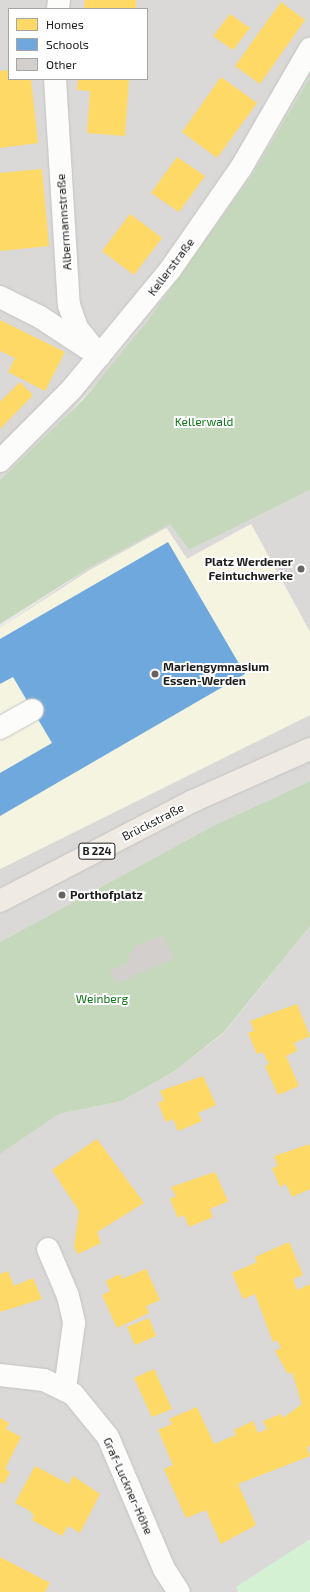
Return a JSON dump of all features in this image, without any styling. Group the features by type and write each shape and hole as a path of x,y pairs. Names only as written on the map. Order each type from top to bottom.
{"main road":[{"name":"Brückstraße","path":"0,901 193,801 310,750"}],"street":[{"name":"Kellerstraße","path":"0,460 100,356 201,227 241,168 310,49"},
{"name":"Albermannstraße","path":"55,80 70,306 77,328 100,356"},
{"path":"0,297 40,317 100,356"},
{"path":"0,728 32,710"},
{"path":"48,1249 68,1296 74,1323 65,1389"},
{"name":"Graf-Luckner-Höhe","path":"0,1375 44,1380 65,1389 108,1437 164,1570 179,1592"}],"shaded area":[{"path":"0,0 310,0 310,77 252,175 180,278 114,364 50,434 0,480"},
{"path":"310,490 310,632 251,524 187,559 167,528 90,570 0,628 89,568 170,523 189,550"},
{"name":"Mariengymnasium Essen-Werden","path":"251,524 310,632 310,715 0,869 0,628 90,570 166,528 187,559"},
{"path":"310,715 310,781 213,826 0,942 0,869"},
{"path":"310,926 310,1592 0,1592 0,1154 59,1114 122,1101 176,1070 224,1033"}],"green space":[{"name":"Kellerwald","path":"310,77 310,490 189,550 170,524 89,568 0,624 0,480 83,400 148,320 252,175"},
{"name":"Weinberg","path":"310,781 310,926 224,1032 176,1070 122,1101 59,1114 0,1154 0,942 213,826"},
{"path":"310,1539 310,1592 238,1592 236,1587"}],"building: Homes":[{"path":"85,0 136,0 136,8 84,8"},
{"path":"281,2 305,20 260,84 235,66"},
{"path":"230,14 250,28 233,50 213,36"},
{"path":"8,70 8,80 31,80 38,143 0,148 0,71"},
{"path":"221,77 257,103 217,158 182,132"},
{"path":"78,80 129,80 125,136 87,133 90,91 77,90"},
{"path":"177,157 205,176 179,212 151,193"},
{"path":"42,169 49,246 0,251 0,173"},
{"path":"130,214 162,238 134,275 102,251"},
{"path":"0,320 65,352 45,391 8,372 15,358 0,351"},
{"path":"20,382 33,395 0,429 0,402"},
{"path":"297,1004 310,1036 294,1043 297,1051 286,1056 299,1086 278,1095 265,1066 269,1064 263,1052 257,1054 248,1033 254,1031 250,1021"},
{"path":"203,1076 216,1105 198,1113 202,1121 178,1131 173,1119 166,1122 158,1103 164,1100 160,1091"},
{"path":"97,1139 144,1203 97,1232 101,1243 78,1254 74,1247 79,1211 52,1170"},
{"path":"310,1144 310,1189 292,1197 286,1184 280,1187 272,1168 278,1166 274,1156"},
{"path":"215,1172 228,1201 210,1209 213,1217 189,1227 184,1215 178,1218 170,1199 176,1196 171,1187"},
{"path":"289,1242 303,1275 293,1279 297,1290 310,1284 310,1446 307,1447 310,1456 238,1484 256,1525 221,1544 206,1510 186,1518 164,1469 173,1465 158,1430 172,1424 169,1419 197,1407 214,1444 236,1435 234,1430 253,1421 258,1433 267,1429 263,1421 281,1414 283,1418 302,1404 292,1372 288,1374 275,1351 281,1348 277,1340 273,1342 255,1294 243,1299 232,1273 257,1262 255,1257"},
{"path":"146,1269 160,1300 146,1306 149,1313 117,1328 102,1295 110,1291 106,1281 120,1274 122,1279"},
{"path":"8,1271 14,1286 33,1278 42,1299 0,1312 0,1274"},
{"path":"149,1318 156,1336 135,1345 127,1327"},
{"path":"154,1369 172,1409 152,1417 134,1378"},
{"path":"0,1418 9,1423 6,1429 21,1437 5,1469 10,1472 4,1484 0,1482"},
{"path":"35,1466 69,1484 73,1476 100,1494 80,1533 68,1526 62,1536 32,1520 34,1516 29,1510 15,1503"},
{"path":"0,1557 50,1583 45,1592 0,1592"}],"building: Schools":[{"path":"168,542 245,674 0,816 0,773 52,743 13,677 0,684 0,639"}],"building: Other":[{"path":"163,935 174,958 116,984 110,971 130,962 127,954 135,951 133,947"}],"place":[{"name":"Platz Werdener Feintuchwerke","path":"301,569"},
{"name":"Mariengymnasium Essen-Werden","path":"155,674"},
{"name":"Porthofplatz","path":"62,895"}]}
